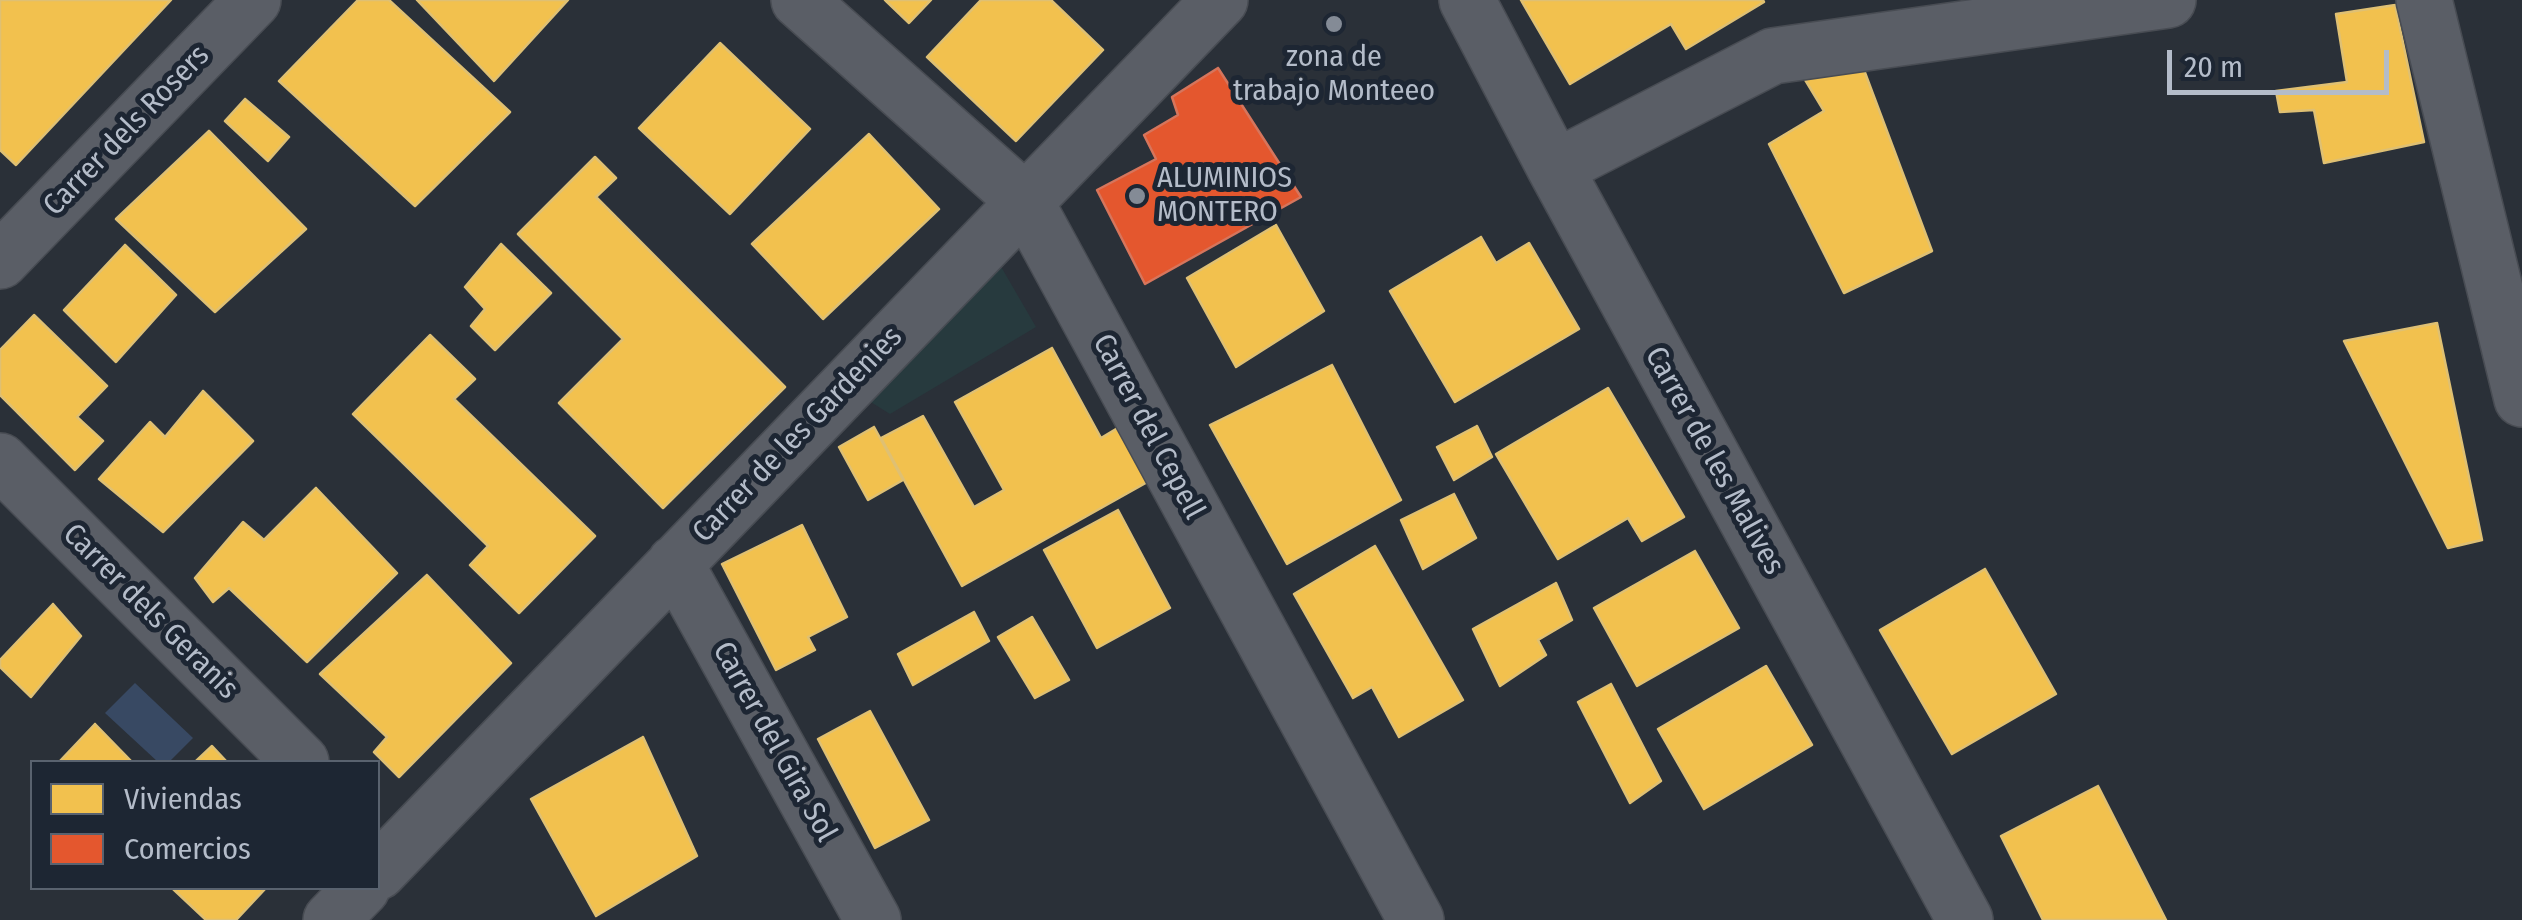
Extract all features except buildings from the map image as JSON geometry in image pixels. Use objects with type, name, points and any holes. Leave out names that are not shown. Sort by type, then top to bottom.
[{"type":"street","name":"Carrer dels Rosers","points":[[0,262],[254,0]]},
{"type":"street","name":"Carrer del Cepell","points":[[799,0],[1025,201],[1416,920]]},
{"type":"street","name":"Carrer de les Gardenies","points":[[380,861],[675,563],[1220,0]]},
{"type":"street","name":"Carrer de les Malives","points":[[1467,0],[1965,920]]},
{"type":"street","points":[[1555,168],[1773,56],[2168,0]]},
{"type":"street","points":[[2424,0],[2522,399]]},
{"type":"street","name":"Carrer dels Geranis","points":[[0,461],[299,760]]},
{"type":"street","name":"Carrer del Gira Sol","points":[[675,563],[874,920]]},
{"type":"street","name":"Carrer de les Gardenies","points":[[331,920],[356,890]]},
{"type":"green space","points":[[996,258],[1036,327],[890,414],[858,394]]},
{"type":"water","points":[[135,683],[193,738],[171,760],[156,760],[105,713]]},
{"type":"place","name":"zona de trabajo Monteeo","points":[[1334,24]]},
{"type":"place","name":"ALUMINIOS MONTERO","points":[[1137,196]]}]
